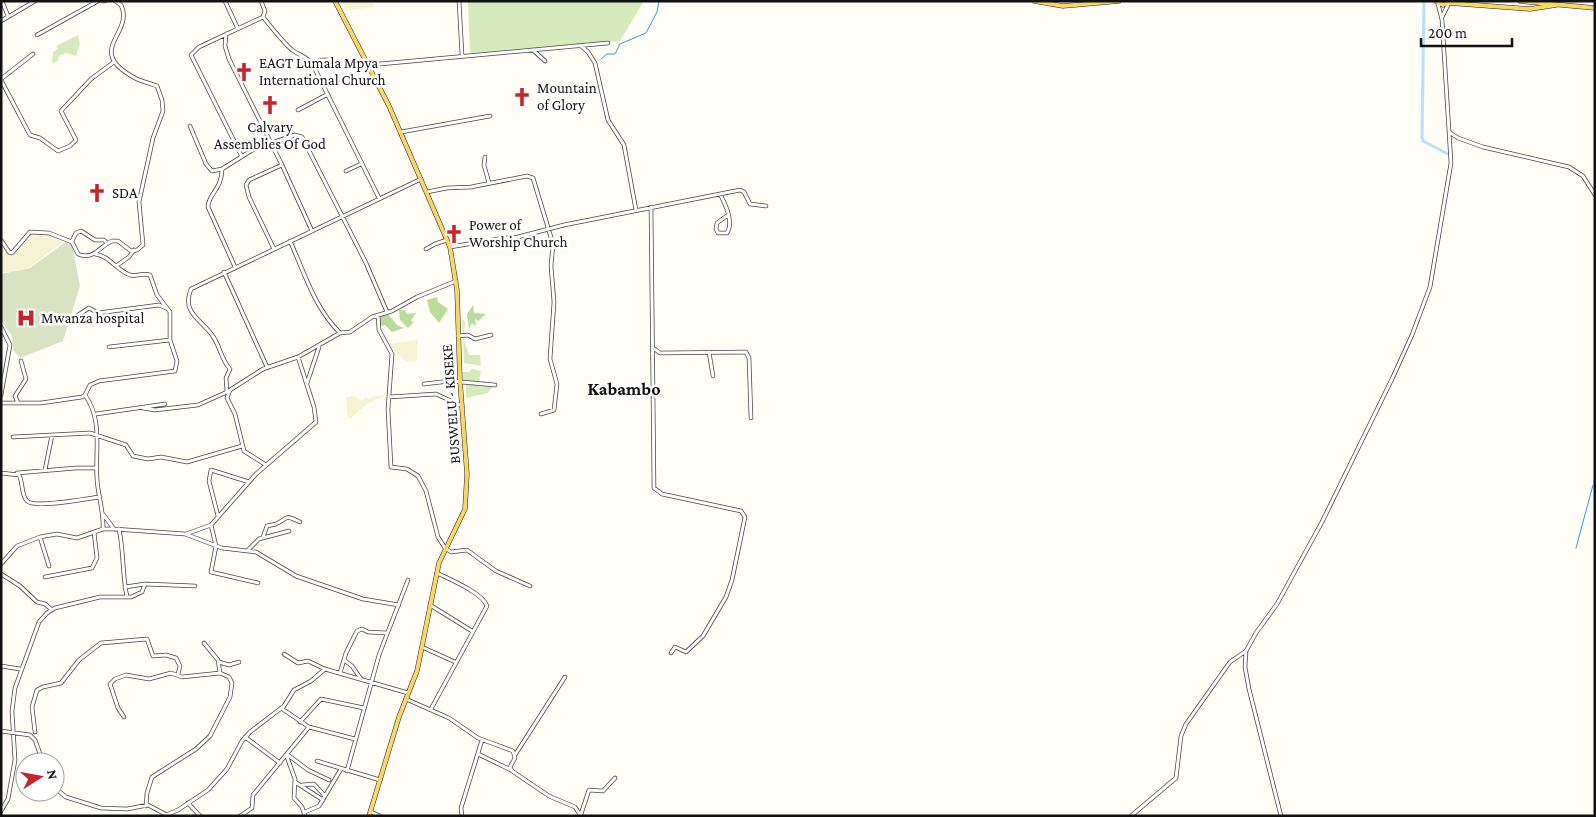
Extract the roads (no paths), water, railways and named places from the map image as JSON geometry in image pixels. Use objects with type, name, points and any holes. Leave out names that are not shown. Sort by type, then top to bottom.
[{"type":"main road","name":"BUSWELU - KISEKE","points":[[335,1],[369,65],[401,132],[450,247],[456,281],[467,495],[462,514],[445,548],[437,573],[417,671],[405,698],[370,814]]},
{"type":"main road","points":[[1034,1],[1063,6],[1119,1]]},
{"type":"main road","points":[[1520,1],[1595,8]]},
{"type":"main road","points":[[1437,2],[1530,9],[1556,5]]},
{"type":"street","points":[[2,1],[8,16]]},
{"type":"street","points":[[1,21],[35,1]]},
{"type":"street","points":[[37,35],[64,22],[98,1]]},
{"type":"street","points":[[115,1],[121,5],[124,16],[111,49],[114,62],[135,78],[157,86],[163,106],[153,138],[139,202],[143,244],[134,250],[122,263],[115,266]]},
{"type":"street","points":[[241,156],[191,55],[199,47],[263,17],[265,11],[261,1]]},
{"type":"street","points":[[459,1],[462,55]]},
{"type":"street","points":[[226,2],[238,29]]},
{"type":"street","points":[[1131,816],[1176,778],[1182,736],[1186,724],[1230,662],[1246,651],[1297,569],[1412,335],[1430,287],[1450,175],[1442,20],[1437,2]]},
{"type":"street","points":[[1442,20],[1450,3]]},
{"type":"street","points":[[263,17],[280,39],[312,63],[341,118],[378,198]]},
{"type":"street","points":[[226,34],[226,52],[282,165],[312,231]]},
{"type":"street","points":[[369,65],[503,51],[534,51],[608,43]]},
{"type":"street","points":[[580,46],[588,52],[595,64],[608,120],[624,145],[636,210]]},
{"type":"street","points":[[534,51],[545,61]]},
{"type":"street","points":[[34,54],[1,79],[30,135],[40,138],[55,150],[62,150],[74,144],[76,140],[61,111],[96,75],[114,62]]},
{"type":"street","points":[[312,63],[330,60]]},
{"type":"street","points":[[298,110],[328,94]]},
{"type":"street","points":[[401,132],[490,116]]},
{"type":"street","points":[[190,126],[209,169],[216,171],[241,156],[297,134],[303,138],[366,262],[387,312]]},
{"type":"street","points":[[1449,132],[1458,138],[1514,156],[1569,167],[1584,176],[1595,195]]},
{"type":"street","points":[[1449,143],[1458,138]]},
{"type":"street","points":[[484,157],[484,165],[489,183]]},
{"type":"street","points":[[346,171],[361,164]]},
{"type":"street","points":[[274,249],[249,197],[246,185],[248,180],[282,165]]},
{"type":"street","points":[[222,169],[221,184],[210,198],[208,207],[235,267]]},
{"type":"street","points":[[427,192],[442,188],[466,188],[532,176],[552,244],[551,266],[554,302],[550,363],[556,378],[556,389],[554,411],[541,414]]},
{"type":"street","points":[[266,464],[245,452],[242,446],[233,408],[226,398],[226,378],[230,369],[211,333],[194,316],[190,296],[194,287],[421,179]]},
{"type":"street","points":[[450,247],[501,238],[518,238],[547,229],[742,190],[750,204],[766,206]]},
{"type":"street","points":[[720,194],[728,215],[729,231],[724,234],[718,233],[716,229],[717,223],[728,215]]},
{"type":"street","points":[[651,207],[654,488],[662,494],[741,511],[745,518],[732,580],[723,602],[696,644],[686,652],[675,647],[670,653]]},
{"type":"street","points":[[1,240],[11,253],[30,232],[49,233],[72,242],[80,255],[94,254],[104,256],[115,266],[131,275],[146,273],[150,275],[157,295],[170,314],[170,340],[177,361],[175,371],[99,381],[90,385],[86,395],[96,414],[97,468],[103,529]]},
{"type":"street","points":[[72,242],[76,233],[81,232],[95,240],[104,240],[108,243]]},
{"type":"street","points":[[94,254],[115,240],[134,250]]},
{"type":"street","points":[[426,249],[447,240]]},
{"type":"street","points":[[290,241],[311,292],[329,321],[340,333]]},
{"type":"street","points":[[224,272],[267,367]]},
{"type":"street","points":[[144,408],[155,410],[198,405],[227,392],[267,367],[298,357],[340,333],[350,332],[378,315],[456,281]]},
{"type":"street","points":[[69,321],[89,308],[98,313],[158,305],[167,308]]},
{"type":"street","points":[[378,315],[379,330],[392,354],[389,397],[391,467],[411,470],[421,481],[430,503],[438,537],[445,548],[451,552],[466,550],[496,570],[530,586]]},
{"type":"street","points":[[1,327],[10,345],[1,395]]},
{"type":"street","points":[[458,336],[468,335],[475,339],[491,335]]},
{"type":"street","points":[[109,347],[170,340]]},
{"type":"street","points":[[307,383],[319,346]]},
{"type":"street","points":[[652,347],[660,353],[739,351],[748,354],[752,418]]},
{"type":"street","points":[[709,352],[713,376]]},
{"type":"street","points":[[185,534],[211,525],[266,464],[316,422],[314,407],[298,357]]},
{"type":"street","points":[[18,403],[15,396],[26,379],[21,361]]},
{"type":"street","points":[[424,384],[460,382],[495,385]]},
{"type":"street","points":[[389,397],[436,394],[462,406]]},
{"type":"street","points":[[1,403],[41,403],[86,395]]},
{"type":"street","points":[[96,414],[165,404]]},
{"type":"street","points":[[13,437],[90,432],[126,445],[135,457],[161,457],[180,462],[202,459],[242,446]]},
{"type":"street","points":[[45,470],[52,435]]},
{"type":"street","points":[[1,473],[97,468]]},
{"type":"street","points":[[218,517],[209,481],[211,470],[249,482]]},
{"type":"street","points":[[17,473],[21,478],[25,499],[31,503],[100,497]]},
{"type":"street","points":[[103,514],[114,529]]},
{"type":"street","points":[[263,537],[267,526],[275,525],[283,518],[290,518],[300,522]]},
{"type":"street","points":[[211,525],[216,546],[210,570],[212,574],[258,583]]},
{"type":"street","points":[[1,564],[17,546],[40,537],[57,534],[80,538],[103,529],[185,534],[216,546],[248,550],[262,554],[286,572],[362,599],[399,605]]},
{"type":"street","points":[[119,529],[124,551],[122,564],[127,597]]},
{"type":"street","points":[[248,550],[263,537],[290,531]]},
{"type":"street","points":[[45,577],[92,568],[97,558],[94,532]]},
{"type":"street","points":[[40,537],[49,566]]},
{"type":"street","points":[[431,709],[487,606],[486,601],[437,573]]},
{"type":"street","points":[[1,574],[25,589],[37,602],[45,604],[51,609]]},
{"type":"street","points":[[347,771],[387,633],[408,580]]},
{"type":"street","points":[[125,587],[145,584],[195,586]]},
{"type":"street","points":[[1,811],[6,804],[12,783],[15,754],[13,701],[20,669],[30,650],[35,630],[43,617],[51,609],[100,597],[127,597],[142,592],[145,584]]},
{"type":"street","points":[[430,605],[473,631]]},
{"type":"street","points":[[340,673],[344,660],[359,630],[387,633]]},
{"type":"street","points":[[35,732],[32,708],[37,690],[61,683],[79,660],[104,642],[147,639],[153,656],[166,655],[176,658],[180,668],[178,674]]},
{"type":"street","points":[[204,642],[218,662],[220,673]]},
{"type":"street","points":[[422,647],[456,662]]},
{"type":"street","points":[[1246,651],[1245,666],[1249,689],[1281,816]]},
{"type":"street","points":[[284,654],[296,662],[308,661],[325,669],[408,693]]},
{"type":"street","points":[[344,660],[352,666],[361,679]]},
{"type":"street","points":[[218,662],[229,665],[239,662]]},
{"type":"street","points":[[1,666],[20,669]]},
{"type":"street","points":[[65,796],[101,808],[127,809],[146,806],[167,815],[208,790],[227,770],[245,737],[281,708],[294,690],[311,681],[325,669]]},
{"type":"street","points":[[124,717],[111,686],[112,681],[126,675],[149,679],[171,673],[182,677],[220,673],[229,677],[233,687],[216,726],[196,749],[152,777],[146,793],[146,806]]},
{"type":"street","points":[[511,770],[515,756],[564,677]]},
{"type":"street","points":[[405,698],[449,718],[482,740],[496,743],[512,751],[515,756]]},
{"type":"street","points":[[300,722],[321,699],[364,708]]},
{"type":"street","points":[[281,708],[300,722],[309,726],[355,739]]},
{"type":"street","points":[[240,816],[252,808],[253,795],[287,756],[309,726]]},
{"type":"street","points":[[1,731],[33,737],[39,752]]},
{"type":"street","points":[[245,737],[280,763]]},
{"type":"street","points":[[462,816],[461,808],[482,740]]},
{"type":"street","points":[[478,754],[511,770],[549,796],[575,807],[581,815]]},
{"type":"street","points":[[287,756],[308,770],[329,780]]},
{"type":"street","points":[[287,756],[295,782],[294,798],[305,814],[317,808],[341,769]]},
{"type":"street","points":[[317,761],[381,780]]},
{"type":"street","points":[[581,815],[589,790],[604,791],[615,778]]},
{"type":"street","points":[[295,782],[324,798]]},
{"type":"street","points":[[301,786],[314,784],[324,798]]},
{"type":"street","points":[[188,803],[200,816]]},
{"type":"street","points":[[370,814],[380,816]]},
{"type":"waterway","points":[[601,59],[607,54],[615,54],[620,44],[646,33],[657,12],[659,1]]},
{"type":"waterway","points":[[1424,1],[1422,137],[1423,141],[1448,154]]},
{"type":"waterway","points":[[1576,548],[1593,485]]},
{"type":"place","name":"EAGT Lumala Mpya International Church","points":[[244,72]]},
{"type":"place","name":"Mountain of Glory","points":[[522,97]]},
{"type":"place","name":"Calvary Assemblies Of God","points":[[270,105]]},
{"type":"place","name":"SDA","points":[[97,193]]},
{"type":"place","name":"Power of Worship Church","points":[[454,234]]},
{"type":"place","name":"Mwanza hospital","points":[[26,318]]},
{"type":"district","name":"Kabambo","points":[[624,389]]}]
